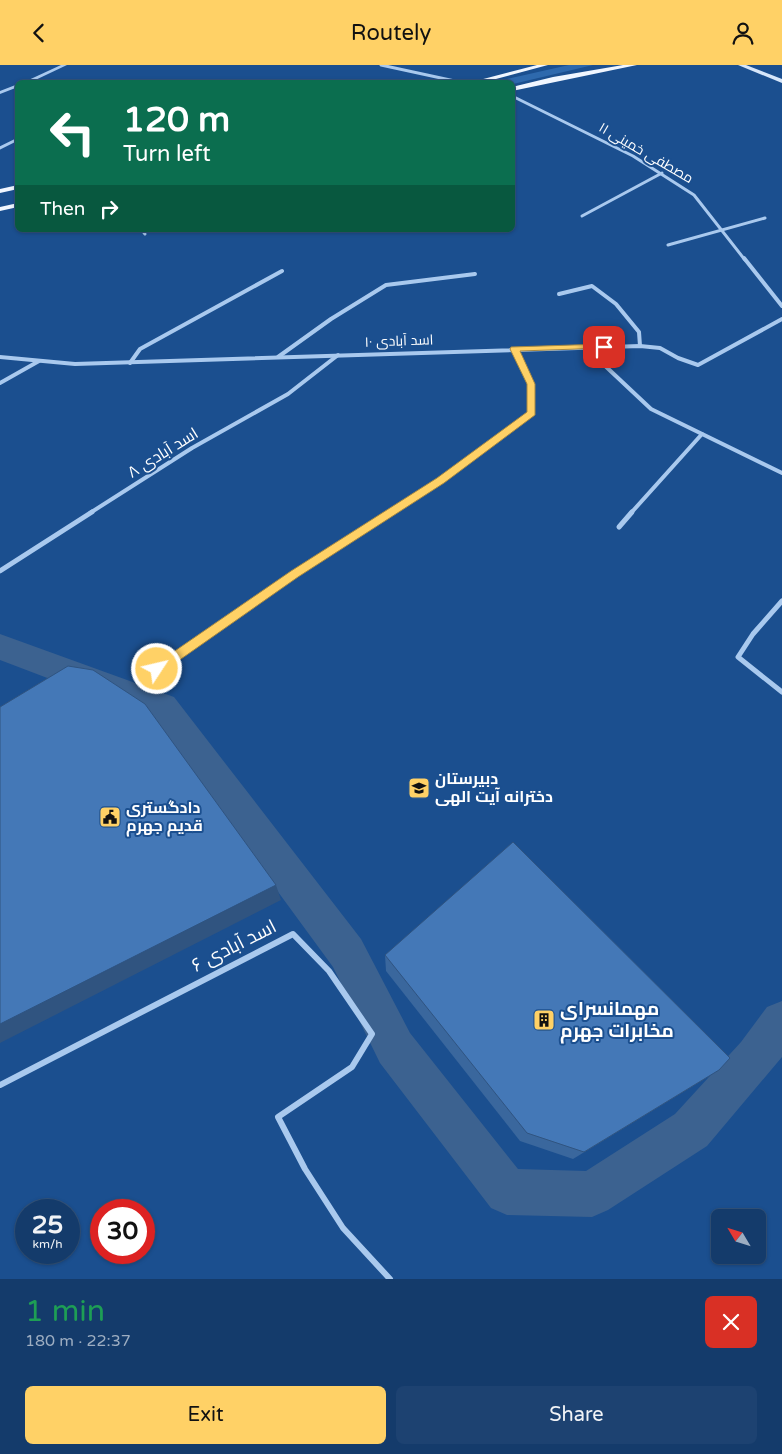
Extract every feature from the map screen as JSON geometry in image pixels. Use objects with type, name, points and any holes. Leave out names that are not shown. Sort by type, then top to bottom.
[{"type":"main road","points":[[483,80],[545,65]]},
{"type":"main road","points":[[515,88],[553,79],[634,65]]},
{"type":"main road","points":[[740,65],[782,81]]},
{"type":"main road","points":[[0,191],[15,188]]},
{"type":"main road","points":[[0,209],[15,206]]},
{"type":"street","points":[[31,80],[66,65]]},
{"type":"street","points":[[381,65],[450,80]]},
{"type":"street","points":[[0,93],[15,86]]},
{"type":"street","name":"مصطفی خمینی ۱۱","points":[[515,97],[633,156],[694,195],[782,306]]},
{"type":"street","points":[[0,148],[15,140]]},
{"type":"street","points":[[582,216],[662,173]]},
{"type":"street","points":[[668,245],[765,218]]},
{"type":"street","points":[[130,363],[140,349],[282,271]]},
{"type":"street","points":[[277,358],[331,319],[386,285],[475,275]]},
{"type":"street","points":[[559,294],[592,286],[616,304],[639,332],[640,345]]},
{"type":"street","name":"اسد آبادی ۱۰","points":[[0,357],[75,364],[130,363],[640,345],[660,348],[678,358],[698,365],[782,319]]},
{"type":"street","points":[[586,347],[651,409],[782,473]]},
{"type":"street","points":[[157,669],[294,574],[441,481],[532,413],[531,384],[514,349]]},
{"type":"street","name":"اسد آبادی ۸","points":[[0,571],[192,448],[288,394],[338,355]]},
{"type":"street","points":[[0,383],[40,361]]},
{"type":"street","points":[[619,527],[702,434]]},
{"type":"street","points":[[782,601],[753,634],[738,657],[782,693]]},
{"type":"street","name":"اسد آبادی ۶","points":[[0,1085],[293,934],[329,971],[372,1034],[352,1067],[278,1117],[305,1169],[343,1228],[390,1279]]},
{"type":"shaded area","points":[[569,65],[593,65],[515,84],[515,80],[502,80]]},
{"type":"building","name":"دادگستری قدیم جهرم","points":[[68,666],[93,670],[145,704],[276,885],[0,1024],[0,707]]},
{"type":"building","name":"مهمانسرای مخابرات جهرم","points":[[513,842],[730,1058],[719,1070],[584,1152],[527,1133],[385,955]]},
{"type":"waterway","points":[[0,647],[162,707],[347,953],[395,1048],[507,1192],[592,1194],[691,1130],[756,1057],[782,1022]]},
{"type":"place","name":"دبیرستان دخترانه آیت الهی","points":[[419,788]]},
{"type":"place","name":"دادگستری قدیم جهرم","points":[[110,817]]},
{"type":"place","name":"مهمانسرای مخابرات جهرم","points":[[544,1020]]},
{"type":"route","points":[[157,669],[294,574],[441,481],[532,413],[531,384],[514,349],[604,347]]}]
